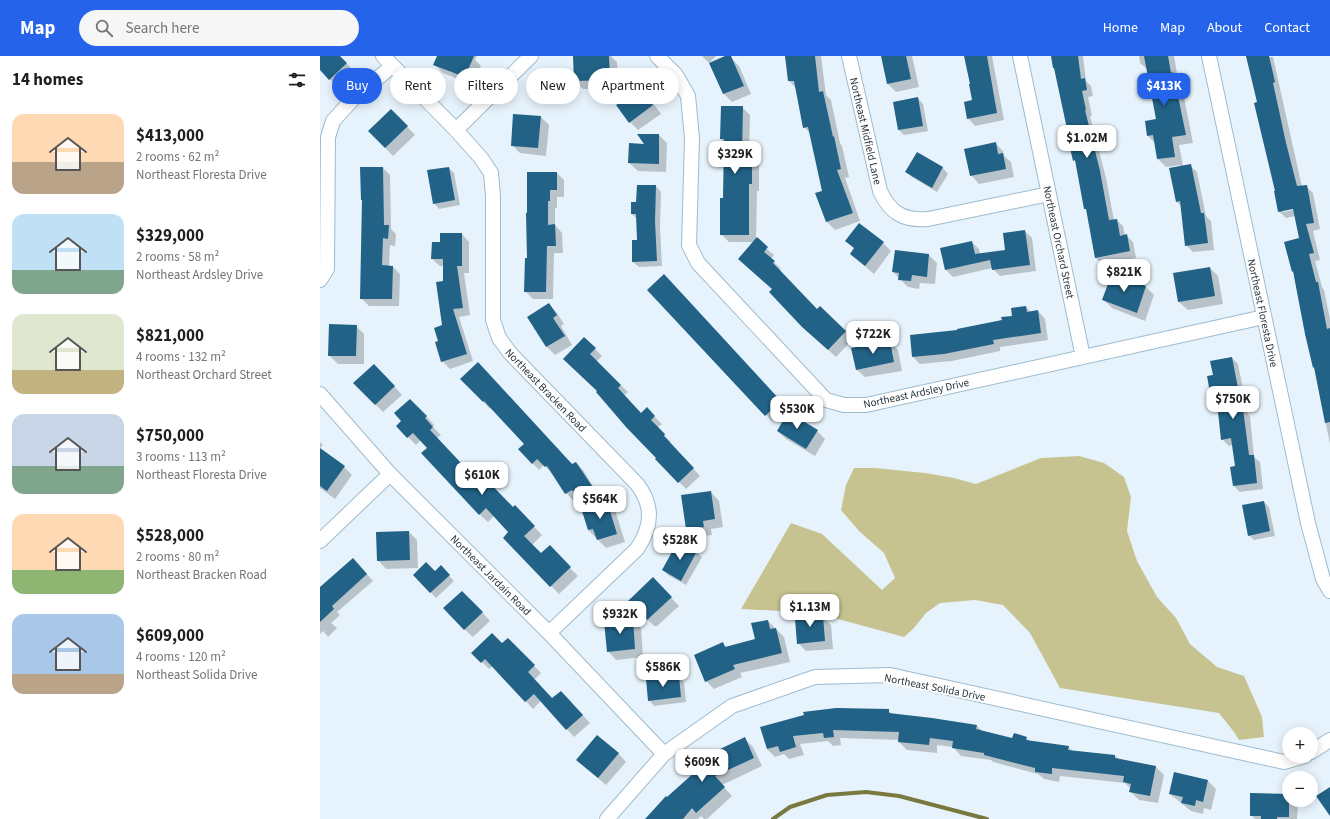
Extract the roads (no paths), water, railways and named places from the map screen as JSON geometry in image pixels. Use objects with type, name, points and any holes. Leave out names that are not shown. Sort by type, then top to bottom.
[{"type":"street","points":[[456,130],[531,56]]},
{"type":"street","name":"Northeast Ardsley Drive","points":[[657,56],[676,75],[688,96],[692,138],[689,245],[698,263],[826,400],[844,406],[866,405],[1264,317]]},
{"type":"street","name":"Northeast Midfield Lane","points":[[849,56],[880,191],[888,206],[892,210],[908,218],[918,220],[928,219],[1049,194]]},
{"type":"street","name":"Northeast Orchard Street","points":[[1020,56],[1083,357]]},
{"type":"street","name":"Northeast Floresta Drive","points":[[1209,56],[1308,523],[1323,579],[1330,591]]},
{"type":"street","points":[[320,280],[327,269],[328,137],[333,121],[388,61]]},
{"type":"street","name":"Northeast Bracken Road","points":[[388,61],[456,130],[487,166],[491,174],[493,182],[492,302],[493,320],[499,338],[510,353],[636,484],[646,499],[649,510],[647,530],[644,539],[636,549],[548,633]]},
{"type":"street","name":"Northeast Jardain Road","points":[[320,394],[390,474],[548,633],[664,754]]},
{"type":"street","points":[[320,541],[390,474]]},
{"type":"street","name":"Northeast Solida Drive","points":[[607,819],[664,754],[732,706],[815,677],[890,675],[1282,762]]},
{"type":"street","points":[[1318,748],[1330,740]]},
{"type":"waterway","points":[[773,819],[790,807],[827,795],[866,792],[899,796],[987,819]]}]
